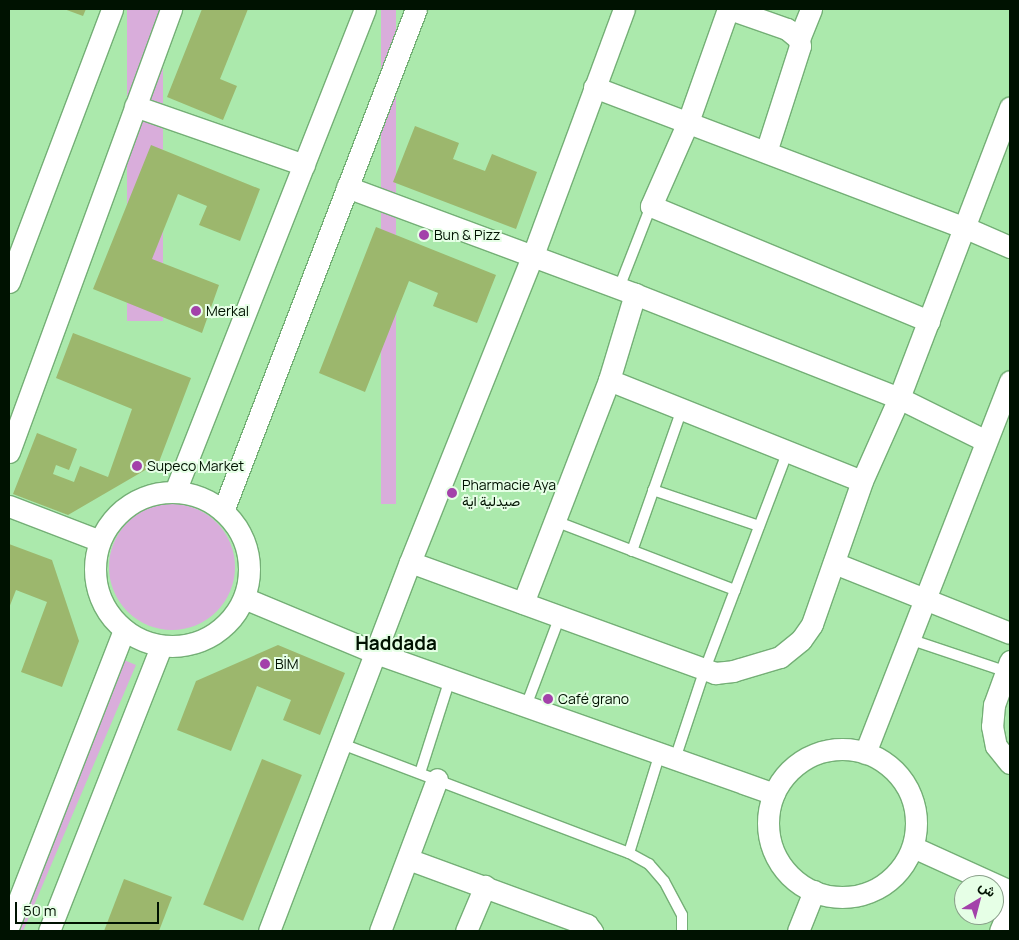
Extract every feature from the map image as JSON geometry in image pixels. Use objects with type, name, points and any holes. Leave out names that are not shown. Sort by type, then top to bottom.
[{"type":"street","points":[[9,282],[112,9]]},
{"type":"street","points":[[9,452],[171,9]]},
{"type":"street","points":[[176,489],[366,9]]},
{"type":"street","points":[[223,511],[416,9]]},
{"type":"street","points":[[269,931],[410,562],[533,255],[624,9]]},
{"type":"street","points":[[799,38],[787,29],[729,9],[688,122],[651,206],[929,321]]},
{"type":"street","points":[[766,152],[800,46],[799,38],[811,9]]},
{"type":"street","points":[[594,87],[966,228],[1010,247]]},
{"type":"street","points":[[135,106],[304,165]]},
{"type":"street","points":[[410,562],[715,673],[752,666],[780,657],[801,640],[812,624],[862,481],[899,398],[966,228],[1010,107]]},
{"type":"street","points":[[347,187],[533,255],[899,398],[986,441]]},
{"type":"street","points":[[523,603],[609,380],[627,291]]},
{"type":"street","points":[[609,380],[862,481]]},
{"type":"street","points":[[865,753],[1010,381]]},
{"type":"street","points":[[176,489],[206,499],[223,511],[236,525],[245,542],[249,560],[249,579],[244,598],[233,617],[217,633],[196,643],[161,646],[124,630],[115,621],[100,597],[95,569],[100,541],[114,518],[134,501],[176,489]]},
{"type":"street","points":[[9,506],[100,541]]},
{"type":"street","points":[[834,563],[1010,633]]},
{"type":"street","points":[[244,598],[376,653],[774,794]]},
{"type":"street","points":[[9,925],[124,630]]},
{"type":"street","points":[[49,931],[161,646]]},
{"type":"street","points":[[1009,669],[994,704],[992,726],[996,746],[1010,763]]},
{"type":"street","points":[[854,749],[865,753],[879,758],[899,774],[910,793],[916,818],[913,847],[904,864],[886,883],[863,894],[845,897],[819,894],[796,882],[778,863],[768,833],[768,807],[780,780],[798,762],[821,750],[854,749]]},
{"type":"street","points":[[380,931],[408,859],[428,776]]},
{"type":"street","points":[[913,847],[1010,891]]},
{"type":"street","points":[[408,859],[587,925],[592,931]]},
{"type":"street","points":[[466,931],[485,886]]},
{"type":"street","points":[[798,931],[814,891]]},
{"type":"street","points":[[1000,931],[1010,907]]},
{"type":"lane","points":[[627,291],[651,206]]},
{"type":"lane","points":[[632,551],[682,409]]},
{"type":"lane","points":[[629,853],[704,669],[788,451]]},
{"type":"lane","points":[[653,490],[759,526]]},
{"type":"lane","points":[[554,522],[735,590]]},
{"type":"lane","points":[[526,706],[560,616]]},
{"type":"lane","points":[[909,639],[1009,669]]},
{"type":"lane","points":[[428,776],[450,679]]},
{"type":"lane","points":[[342,744],[629,853],[650,864],[664,881],[682,915],[682,931]]},
{"type":"shaded area","points":[[127,9],[163,9],[163,321],[127,321]]},
{"type":"shaded area","points":[[381,9],[396,9],[396,504],[381,504]]},
{"type":"shaded area","points":[[172,504],[196,509],[216,523],[230,543],[235,567],[230,591],[216,611],[196,625],[172,630],[148,625],[128,611],[114,591],[109,567],[114,543],[128,523],[148,509]]},
{"type":"shaded area","points":[[124,660],[136,665],[23,931],[10,928]]},
{"type":"building","points":[[64,9],[86,9],[83,16]]},
{"type":"building","points":[[202,9],[248,9],[220,79],[237,86],[223,120],[167,97]]},
{"type":"building","points":[[415,126],[459,143],[453,159],[485,171],[492,154],[537,172],[516,229],[393,182]]},
{"type":"building","points":[[151,145],[260,189],[240,241],[199,225],[207,206],[178,194],[152,259],[219,285],[202,333],[93,289]]},
{"type":"building","points":[[376,227],[496,275],[477,323],[433,306],[438,293],[409,281],[365,392],[319,373]]},
{"type":"building","points":[[73,333],[191,378],[159,462],[68,515],[13,494],[37,433],[77,449],[69,470],[56,465],[53,474],[74,482],[80,466],[108,477],[132,409],[56,378]]},
{"type":"building","points":[[9,544],[52,560],[79,641],[62,687],[21,672],[47,602],[16,590],[9,608]]},
{"type":"building","points":[[278,645],[345,673],[320,735],[283,720],[291,700],[257,686],[231,751],[177,730],[196,681]]},
{"type":"building","points":[[262,759],[302,775],[243,921],[203,905]]},
{"type":"building","points":[[124,879],[172,897],[159,931],[104,931]]},
{"type":"place","name":"Bun & Pizz","points":[[424,235]]},
{"type":"place","name":"Merkal","points":[[196,311]]},
{"type":"place","name":"Supeco Market","points":[[137,466]]},
{"type":"place","name":"Pharmacie Aya صيدلية اية","points":[[452,493]]},
{"type":"place","name":"BİM","points":[[265,664]]},
{"type":"place","name":"Café grano","points":[[548,699]]},
{"type":"district","name":"Haddada","points":[[396,644]]}]
